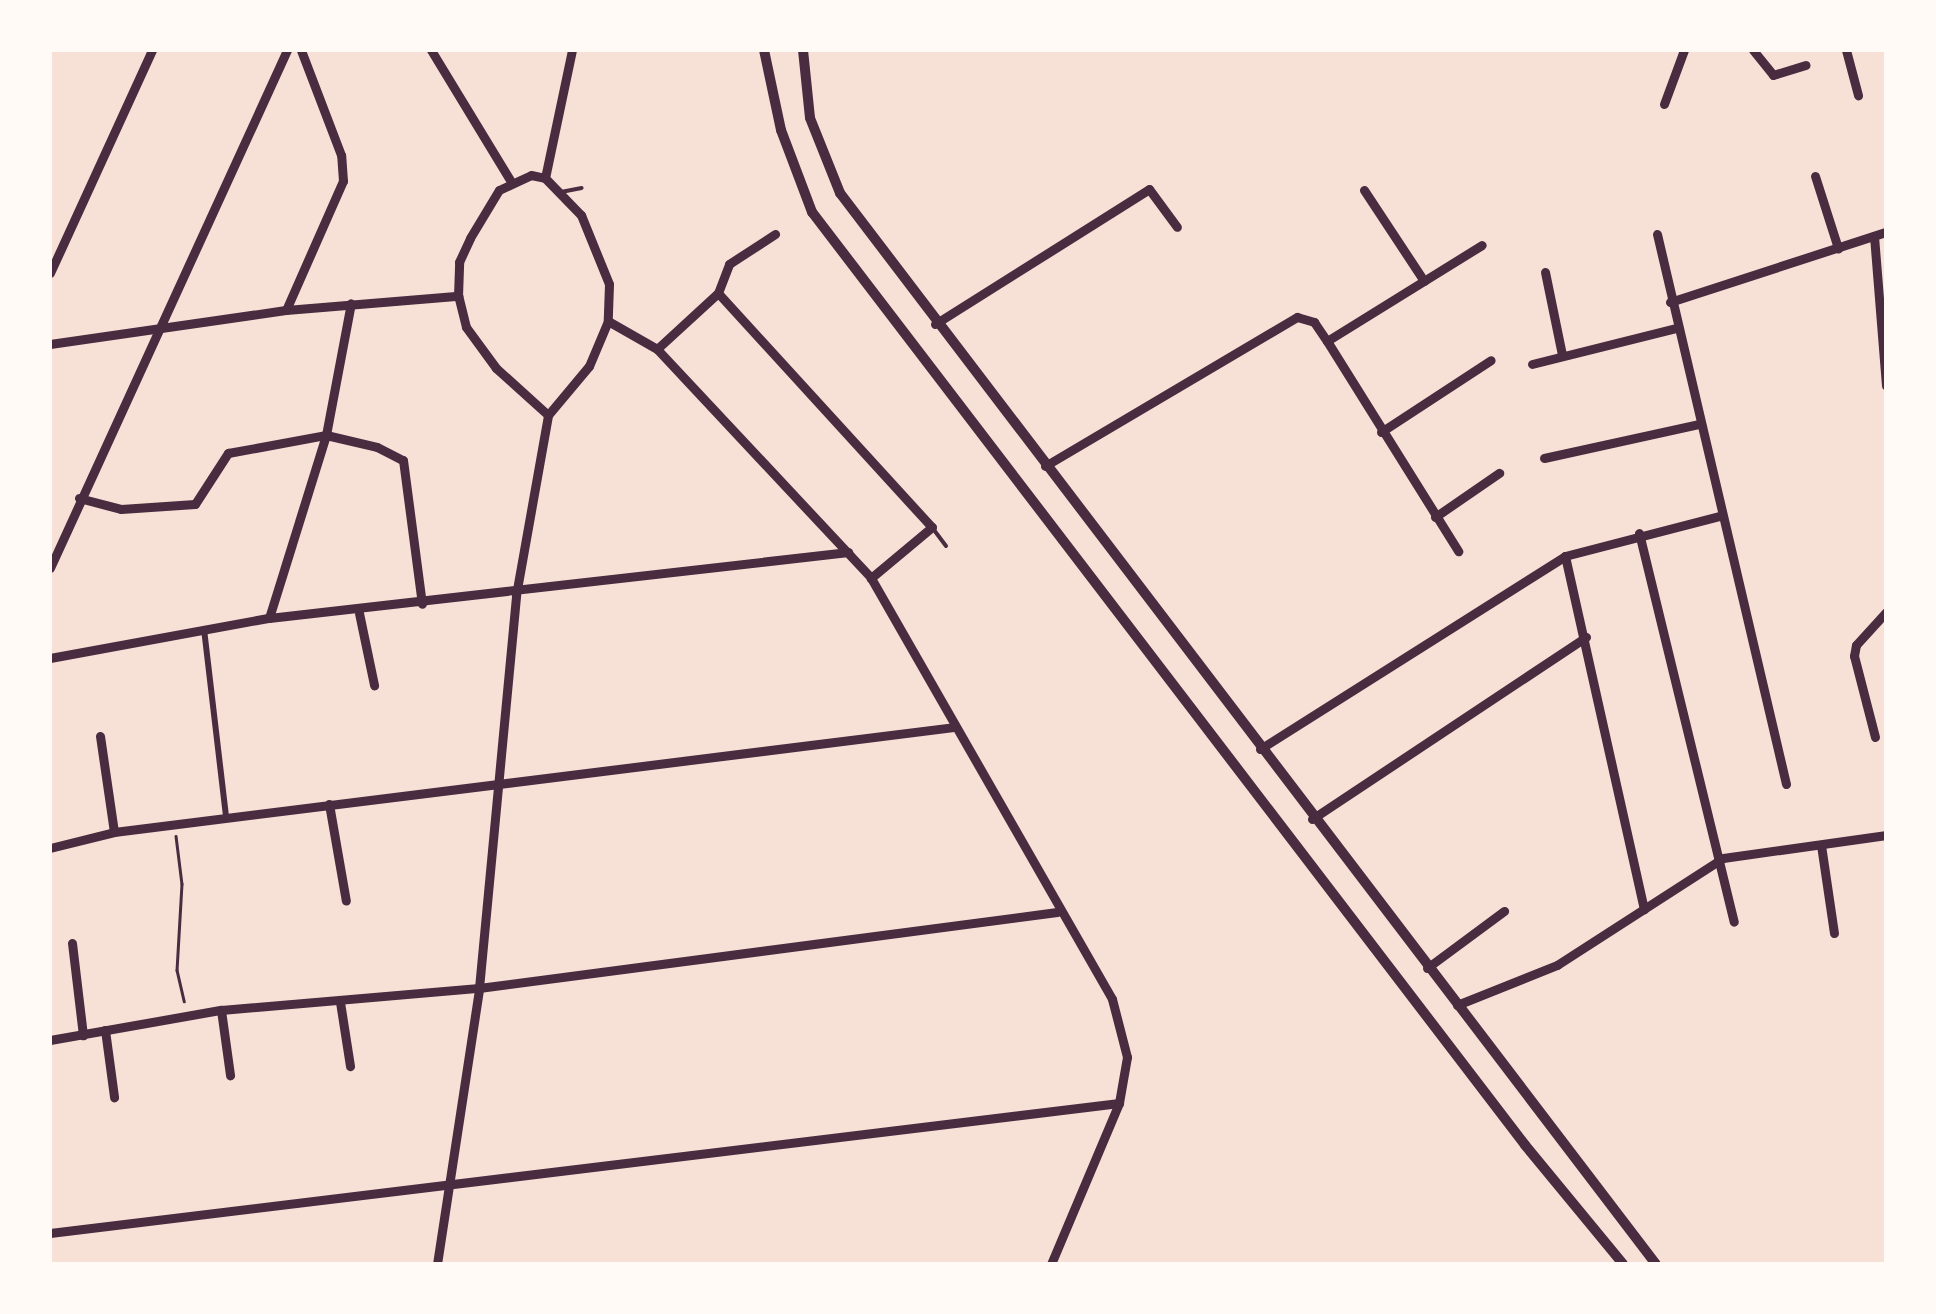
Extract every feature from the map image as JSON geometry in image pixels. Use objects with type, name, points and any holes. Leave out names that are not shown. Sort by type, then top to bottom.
[{"type":"street","points":[[50,273],[152,50]]},
{"type":"street","points":[[50,568],[155,330],[287,50]]},
{"type":"street","points":[[286,310],[344,181],[341,154],[301,50]]},
{"type":"street","points":[[431,50],[510,180]]},
{"type":"street","points":[[545,178],[572,50]]},
{"type":"street","points":[[764,50],[781,130],[812,212],[1524,1146],[1623,1264]]},
{"type":"street","points":[[803,50],[810,118],[840,193],[1258,750],[1656,1264]]},
{"type":"street","points":[[1664,104],[1684,50]]},
{"type":"street","points":[[1753,50],[1773,75],[1806,65]]},
{"type":"street","points":[[1846,50],[1858,95]]},
{"type":"street","points":[[1815,176],[1838,248]]},
{"type":"street","points":[[437,1264],[479,988],[493,790],[516,595],[548,415],[589,366],[608,321],[609,284],[594,239],[562,192],[545,178],[510,180]]},
{"type":"street","points":[[510,180],[470,238],[460,262],[458,296],[466,327],[496,368],[548,415]]},
{"type":"street","points":[[935,324],[1149,189],[1176,227]]},
{"type":"street","points":[[1364,190],[1424,281]]},
{"type":"street","points":[[1670,302],[1886,232]]},
{"type":"street","points":[[657,349],[718,293],[728,264],[775,234]]},
{"type":"street","points":[[1657,234],[1698,424],[1786,784]]},
{"type":"street","points":[[1874,236],[1886,386]]},
{"type":"street","points":[[1327,341],[1482,246]]},
{"type":"street","points":[[1545,272],[1562,355]]},
{"type":"street","points":[[718,293],[932,528],[871,578]]},
{"type":"street","points":[[50,344],[286,310],[458,296]]},
{"type":"street","points":[[269,618],[326,435],[350,303]]},
{"type":"street","points":[[1045,466],[1278,324],[1298,317],[1314,322],[1327,341],[1458,551]]},
{"type":"street","points":[[608,321],[657,349],[871,578],[1058,912],[1112,1000],[1128,1057],[1119,1103],[1050,1264]]},
{"type":"street","points":[[1532,364],[1676,328]]},
{"type":"street","points":[[1381,432],[1491,360]]},
{"type":"street","points":[[1544,458],[1698,424]]},
{"type":"street","points":[[79,498],[121,509],[195,504],[228,454],[326,435],[403,460],[422,604]]},
{"type":"street","points":[[1435,518],[1499,473]]},
{"type":"street","points":[[1258,750],[1565,556],[1639,533],[1720,516]]},
{"type":"street","points":[[1639,533],[1722,858],[1734,922]]},
{"type":"street","points":[[50,658],[269,618],[359,613],[848,552]]},
{"type":"street","points":[[1565,556],[1644,909]]},
{"type":"street","points":[[1875,737],[1854,656],[1856,645],[1886,612]]},
{"type":"street","points":[[359,613],[374,685]]},
{"type":"street","points":[[204,629],[226,818]]},
{"type":"street","points":[[1312,819],[1586,637]]},
{"type":"street","points":[[50,848],[114,832],[329,804],[493,790],[955,727]]},
{"type":"street","points":[[100,736],[114,832]]},
{"type":"street","points":[[329,804],[346,901]]},
{"type":"street","points":[[1456,1005],[1557,965],[1722,858],[1886,836]]},
{"type":"street","points":[[1821,844],[1834,934]]},
{"type":"street","points":[[1427,968],[1504,911]]},
{"type":"street","points":[[50,1040],[221,1010],[479,988],[1058,912]]},
{"type":"street","points":[[72,943],[83,1034]]},
{"type":"street","points":[[340,1002],[350,1066]]},
{"type":"street","points":[[221,1010],[230,1075]]},
{"type":"street","points":[[105,1030],[114,1097]]},
{"type":"street","points":[[50,1233],[448,1180],[1119,1103]]},
{"type":"lane","points":[[562,192],[582,188]]},
{"type":"lane","points":[[932,528],[946,546]]},
{"type":"path","points":[[175,824],[182,884],[177,970],[187,1015]]}]
